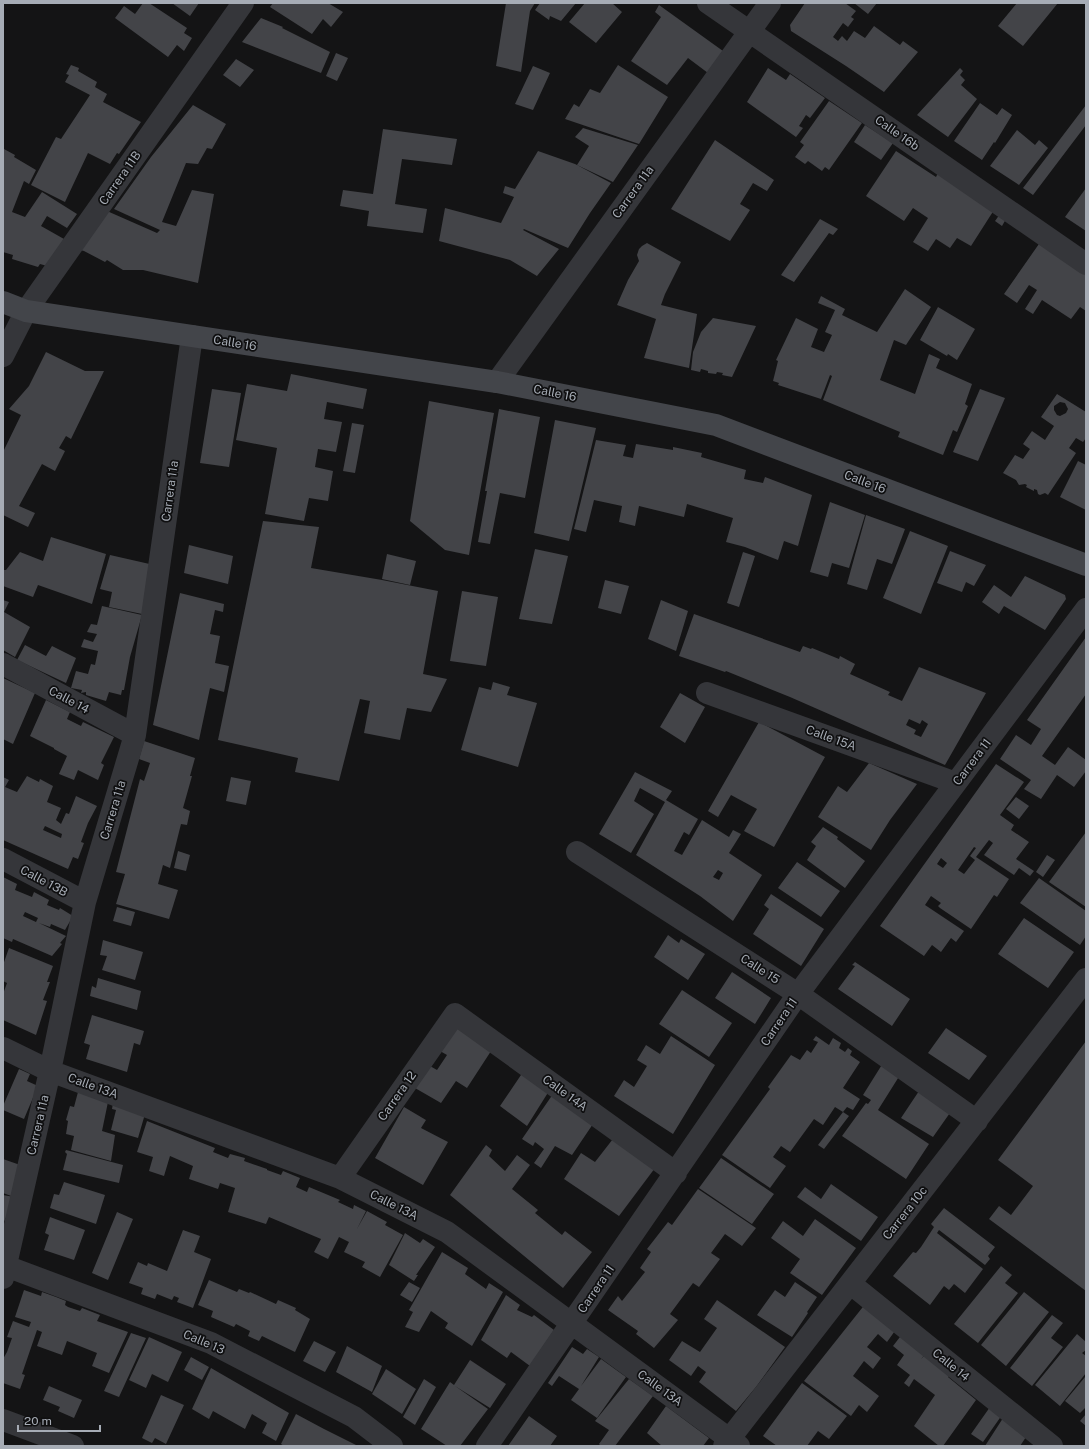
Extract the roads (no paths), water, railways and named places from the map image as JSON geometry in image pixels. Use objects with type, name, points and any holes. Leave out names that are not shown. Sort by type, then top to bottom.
[{"type":"main road","name":"Calle 16","points":[[3,302],[26,311],[497,382],[716,425],[1086,565]]},
{"type":"street","name":"Carrera 11B","points":[[3,356],[26,311],[243,3]]},
{"type":"street","name":"Calle 16b","points":[[708,3],[1086,264]]},
{"type":"street","name":"Carrera 11a","points":[[497,382],[770,3]]},
{"type":"street","name":"Carrera 11a","points":[[4,1270],[50,1071],[85,902],[135,735],[192,336]]},
{"type":"street","name":"Carrera 11","points":[[487,1446],[798,994],[1086,609]]},
{"type":"street","name":"Calle 14","points":[[3,664],[135,735]]},
{"type":"street","name":"Calle 15A","points":[[707,693],[956,783]]},
{"type":"street","name":"Calle 15","points":[[577,852],[798,994],[977,1121]]},
{"type":"street","name":"Calle 13B","points":[[3,859],[85,902]]},
{"type":"street","name":"Carrera 10c","points":[[731,1444],[851,1284],[1086,980]]},
{"type":"street","name":"Calle 14A","points":[[455,1014],[676,1173]]},
{"type":"street","name":"Carrera 12","points":[[340,1178],[455,1014]]},
{"type":"street","name":"Calle 13A","points":[[3,1048],[50,1071],[340,1178],[447,1232],[731,1444]]},
{"type":"street","name":"Calle 13","points":[[4,1270],[211,1343],[354,1417],[392,1446]]},
{"type":"street","name":"Calle 14","points":[[851,1284],[1045,1444]]},
{"type":"street","points":[[3,1420],[73,1446]]}]
